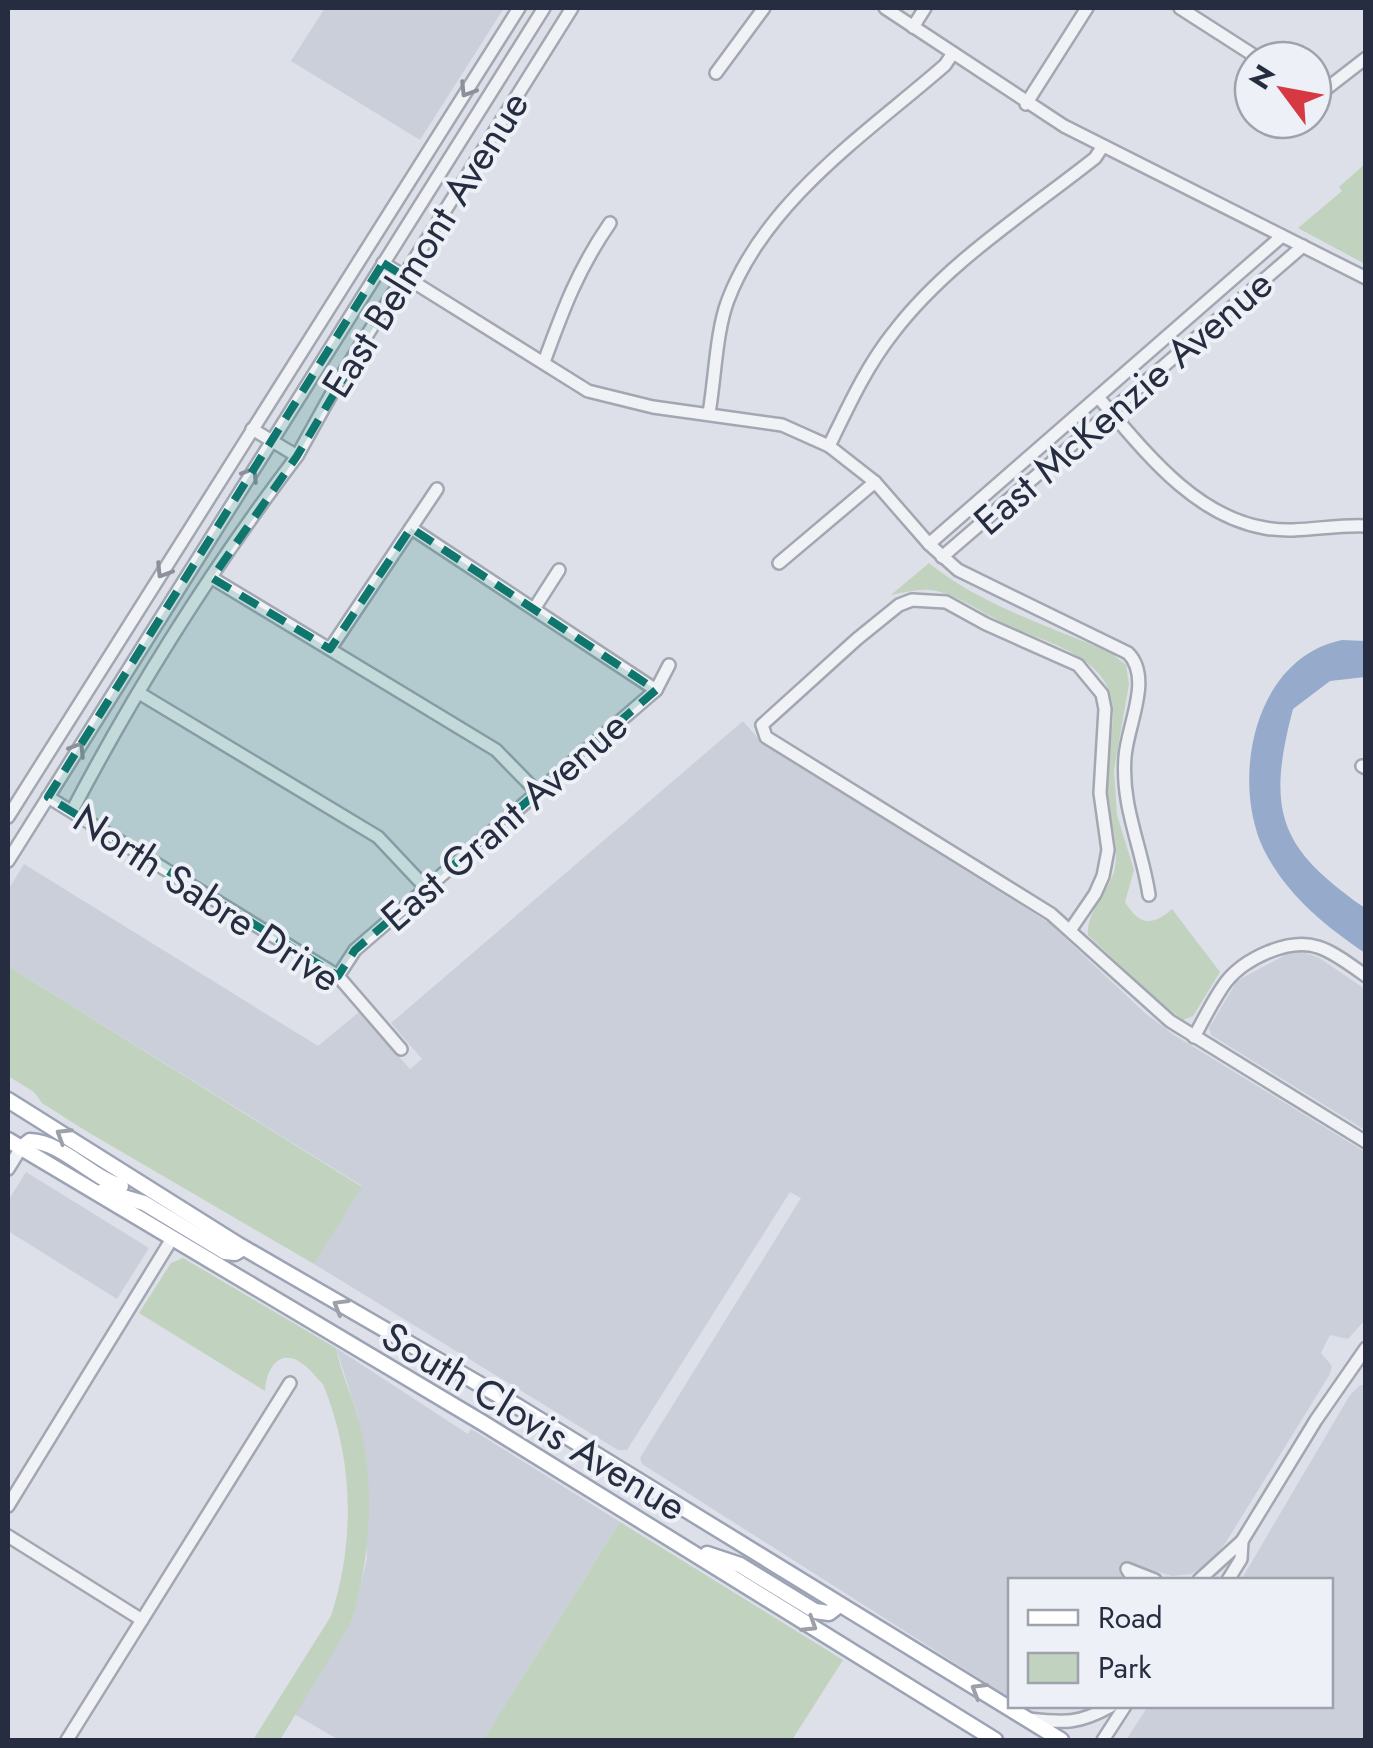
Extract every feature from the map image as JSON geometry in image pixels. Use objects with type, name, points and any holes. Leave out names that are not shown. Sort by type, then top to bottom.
[{"type":"main road","name":"South Clovis Avenue","points":[[8,1100],[160,1197],[517,1406],[1061,1740]]},
{"type":"main road","points":[[14,1144],[44,1143],[107,1182],[160,1197]]},
{"type":"main road","name":"South Clovis Avenue","points":[[14,1144],[682,1546],[995,1740]]},
{"type":"main road","points":[[88,1187],[144,1203],[225,1252],[236,1253],[244,1248]]},
{"type":"main road","points":[[682,1546],[740,1565],[815,1611],[829,1613],[838,1606]]},
{"type":"street","name":"East Belmont Avenue","points":[[8,817],[518,8]]},
{"type":"street","name":"East Belmont Avenue","points":[[8,861],[544,8]]},
{"type":"street","name":"East Belmont Avenue","points":[[72,810],[139,693],[251,516],[297,456],[342,375],[572,8]]},
{"type":"street","points":[[716,73],[764,8]]},
{"type":"street","points":[[885,8],[1026,104],[1366,278]]},
{"type":"street","points":[[913,27],[925,8]]},
{"type":"street","points":[[1026,104],[1087,8]]},
{"type":"street","points":[[1180,8],[1233,42]]},
{"type":"street","points":[[710,414],[726,304],[745,260],[785,204],[945,65],[953,53]]},
{"type":"street","points":[[1333,82],[1366,58]]},
{"type":"street","points":[[830,446],[855,392],[894,330],[943,279],[1095,158],[1103,146]]},
{"type":"street","points":[[544,362],[571,287],[610,222]]},
{"type":"street","name":"East McKenzie Avenue","points":[[929,544],[1282,236]]},
{"type":"street","name":"East McKenzie Avenue","points":[[942,557],[1304,246]]},
{"type":"street","points":[[383,263],[588,392],[604,398],[782,425],[830,446],[875,482],[942,557],[994,589],[1114,644],[1134,658],[1139,685],[1125,755],[1126,805],[1149,895]]},
{"type":"street","points":[[1098,397],[1164,472],[1236,518],[1262,528],[1287,530],[1366,526]]},
{"type":"street","points":[[252,429],[297,456]]},
{"type":"street","points":[[780,563],[875,482]]},
{"type":"street","points":[[330,649],[438,489]]},
{"type":"street","points":[[411,528],[656,690]]},
{"type":"street","points":[[534,609],[560,570]]},
{"type":"street","points":[[212,578],[496,750],[538,793]]},
{"type":"street","points":[[1071,929],[1095,894],[1108,850],[1100,793],[1105,709],[1102,694],[1078,664],[946,602],[912,600],[899,604],[762,725],[766,737],[1071,929],[1152,1007],[1194,1037],[1366,1142]]},
{"type":"street","name":"East Grant Avenue","points":[[338,976],[355,950],[656,690],[670,665]]},
{"type":"street","points":[[139,693],[378,837],[426,888]]},
{"type":"street","name":"North Sabre Drive","points":[[48,797],[338,976],[401,1049]]},
{"type":"street","points":[[1194,1037],[1227,982],[1242,967],[1273,951],[1296,944],[1318,946],[1366,976]]},
{"type":"street","points":[[8,1170],[14,1144]]},
{"type":"street","points":[[8,1506],[173,1237]]},
{"type":"street","points":[[1200,1578],[1242,1541],[1316,1420],[1366,1348]]},
{"type":"street","points":[[67,1740],[290,1383]]},
{"type":"street","points":[[8,1536],[142,1620]]},
{"type":"street","points":[[1229,1578],[1241,1558],[1242,1541]]},
{"type":"street","points":[[1133,1578],[1127,1569],[1149,1578]]},
{"type":"street","points":[[1026,1719],[1065,1723],[1107,1708]]},
{"type":"street","points":[[1102,1740],[1124,1708]]},
{"type":"highlighted area","points":[[383,263],[404,276],[297,456],[212,578],[330,649],[411,528],[656,690],[355,950],[338,976],[48,797]]},
{"type":"shaded area","points":[[325,8],[504,8],[420,140],[291,61]]},
{"type":"shaded area","points":[[743,721],[762,743],[1049,923],[1174,1035],[1365,1152],[1365,1320],[1348,1339],[1330,1335],[1321,1353],[1332,1366],[1330,1374],[1211,1563],[1191,1574],[1172,1576],[1141,1567],[1133,1578],[1008,1578],[1008,1697],[642,1464],[640,1458],[801,1198],[790,1192],[627,1450],[618,1450],[314,1264],[362,1186],[8,966],[8,890],[24,864],[318,1046],[359,1012],[410,1069],[422,1059],[391,1023]]},
{"type":"shaded area","points":[[1302,952],[1318,957],[1365,989],[1365,1130],[1211,1035],[1209,1028],[1237,981],[1287,954]]},
{"type":"shaded area","points":[[26,1172],[149,1248],[117,1299],[8,1231],[8,1201]]},
{"type":"shaded area","points":[[336,1348],[468,1434],[471,1429],[620,1522],[483,1740],[339,1740],[294,1714],[352,1621],[367,1558],[358,1417]]},
{"type":"shaded area","points":[[1360,1385],[1366,1385],[1365,1740],[1126,1740],[1147,1708],[1333,1708],[1333,1578],[1242,1578],[1350,1395]]},
{"type":"green space","points":[[1365,164],[1365,264],[1298,228],[1342,191],[1339,187]]},
{"type":"green space","points":[[929,563],[993,603],[1111,653],[1126,665],[1129,684],[1114,770],[1117,815],[1134,870],[1125,902],[1146,921],[1158,919],[1172,909],[1220,972],[1193,1016],[1183,1020],[1157,1000],[1088,935],[1090,919],[1116,862],[1107,788],[1112,699],[1105,683],[1081,658],[951,596],[925,590],[891,595]]},
{"type":"green space","points":[[8,966],[362,1187],[314,1264],[86,1131],[8,1076]]},
{"type":"green space","points":[[183,1258],[336,1348],[364,1447],[369,1522],[352,1621],[280,1740],[253,1740],[331,1616],[345,1558],[348,1499],[340,1441],[323,1384],[300,1362],[285,1358],[274,1364],[265,1391],[139,1313],[171,1263]]},
{"type":"green space","points":[[620,1522],[843,1660],[792,1740],[483,1740]]},
{"type":"water","points":[[1342,640],[1365,641],[1365,677],[1330,681],[1293,709],[1281,775],[1281,801],[1297,846],[1314,866],[1365,908],[1365,953],[1321,920],[1283,881],[1264,850],[1249,790],[1257,725],[1270,696],[1288,670],[1312,651]]}]
